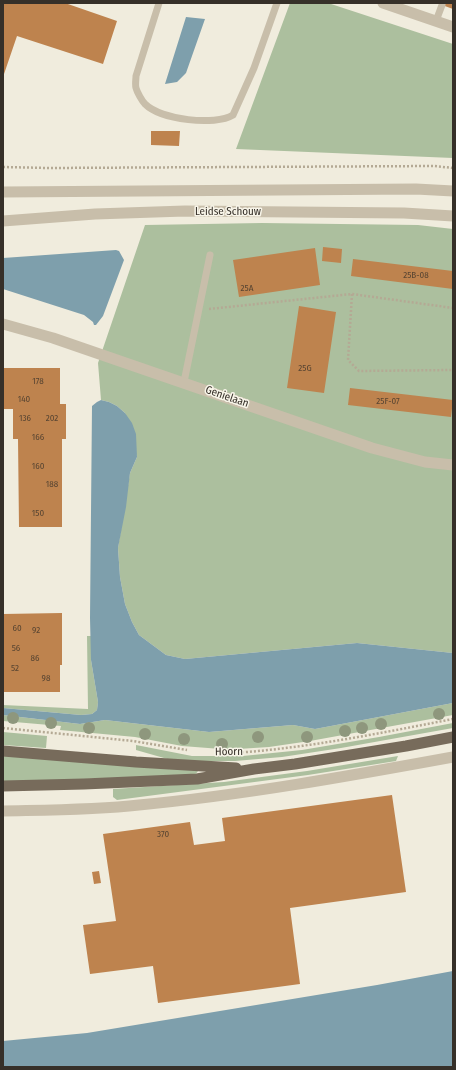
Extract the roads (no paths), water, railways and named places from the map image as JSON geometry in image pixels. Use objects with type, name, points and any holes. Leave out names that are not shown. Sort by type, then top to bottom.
[{"type":"main road","name":"Hoorn","points":[[3,786],[197,779],[453,737]]},
{"type":"main road","name":"Hoorn","points":[[3,751],[136,762],[254,769]]},
{"type":"street","points":[[383,3],[453,27]]},
{"type":"street","name":"Leidse Schouw","points":[[3,192],[416,189],[453,191]]},
{"type":"street","name":"Leidse Schouw","points":[[3,221],[95,214],[185,212],[404,212],[453,216]]},
{"type":"street","name":"Genielaan","points":[[3,324],[53,338],[184,382],[372,448],[425,462],[453,465]]},
{"type":"street","points":[[3,811],[92,809],[139,805],[330,779],[453,757]]},
{"type":"lane","points":[[159,3],[136,76],[136,88],[145,104],[159,112],[183,120],[195,121],[228,118],[234,115],[254,68],[277,3]]},
{"type":"lane","points":[[436,21],[442,5]]},
{"type":"lane","points":[[184,382],[210,255]]},
{"type":"water","points":[[186,17],[205,19],[186,73],[177,82],[165,84]]},
{"type":"water","points":[[119,251],[124,260],[103,316],[96,325],[94,325],[93,322],[84,315],[3,289],[3,258]]},
{"type":"water","points":[[101,400],[117,406],[125,413],[132,423],[136,434],[137,457],[130,473],[126,507],[118,548],[120,577],[125,604],[139,635],[166,655],[185,659],[357,643],[453,653],[453,703],[315,729],[293,725],[209,732],[105,720],[80,724],[3,715],[3,708],[81,715],[92,714],[97,710],[98,702],[91,660],[90,618],[92,406]]},
{"type":"water","points":[[453,971],[453,1067],[3,1067],[3,1041],[87,1033]]}]
